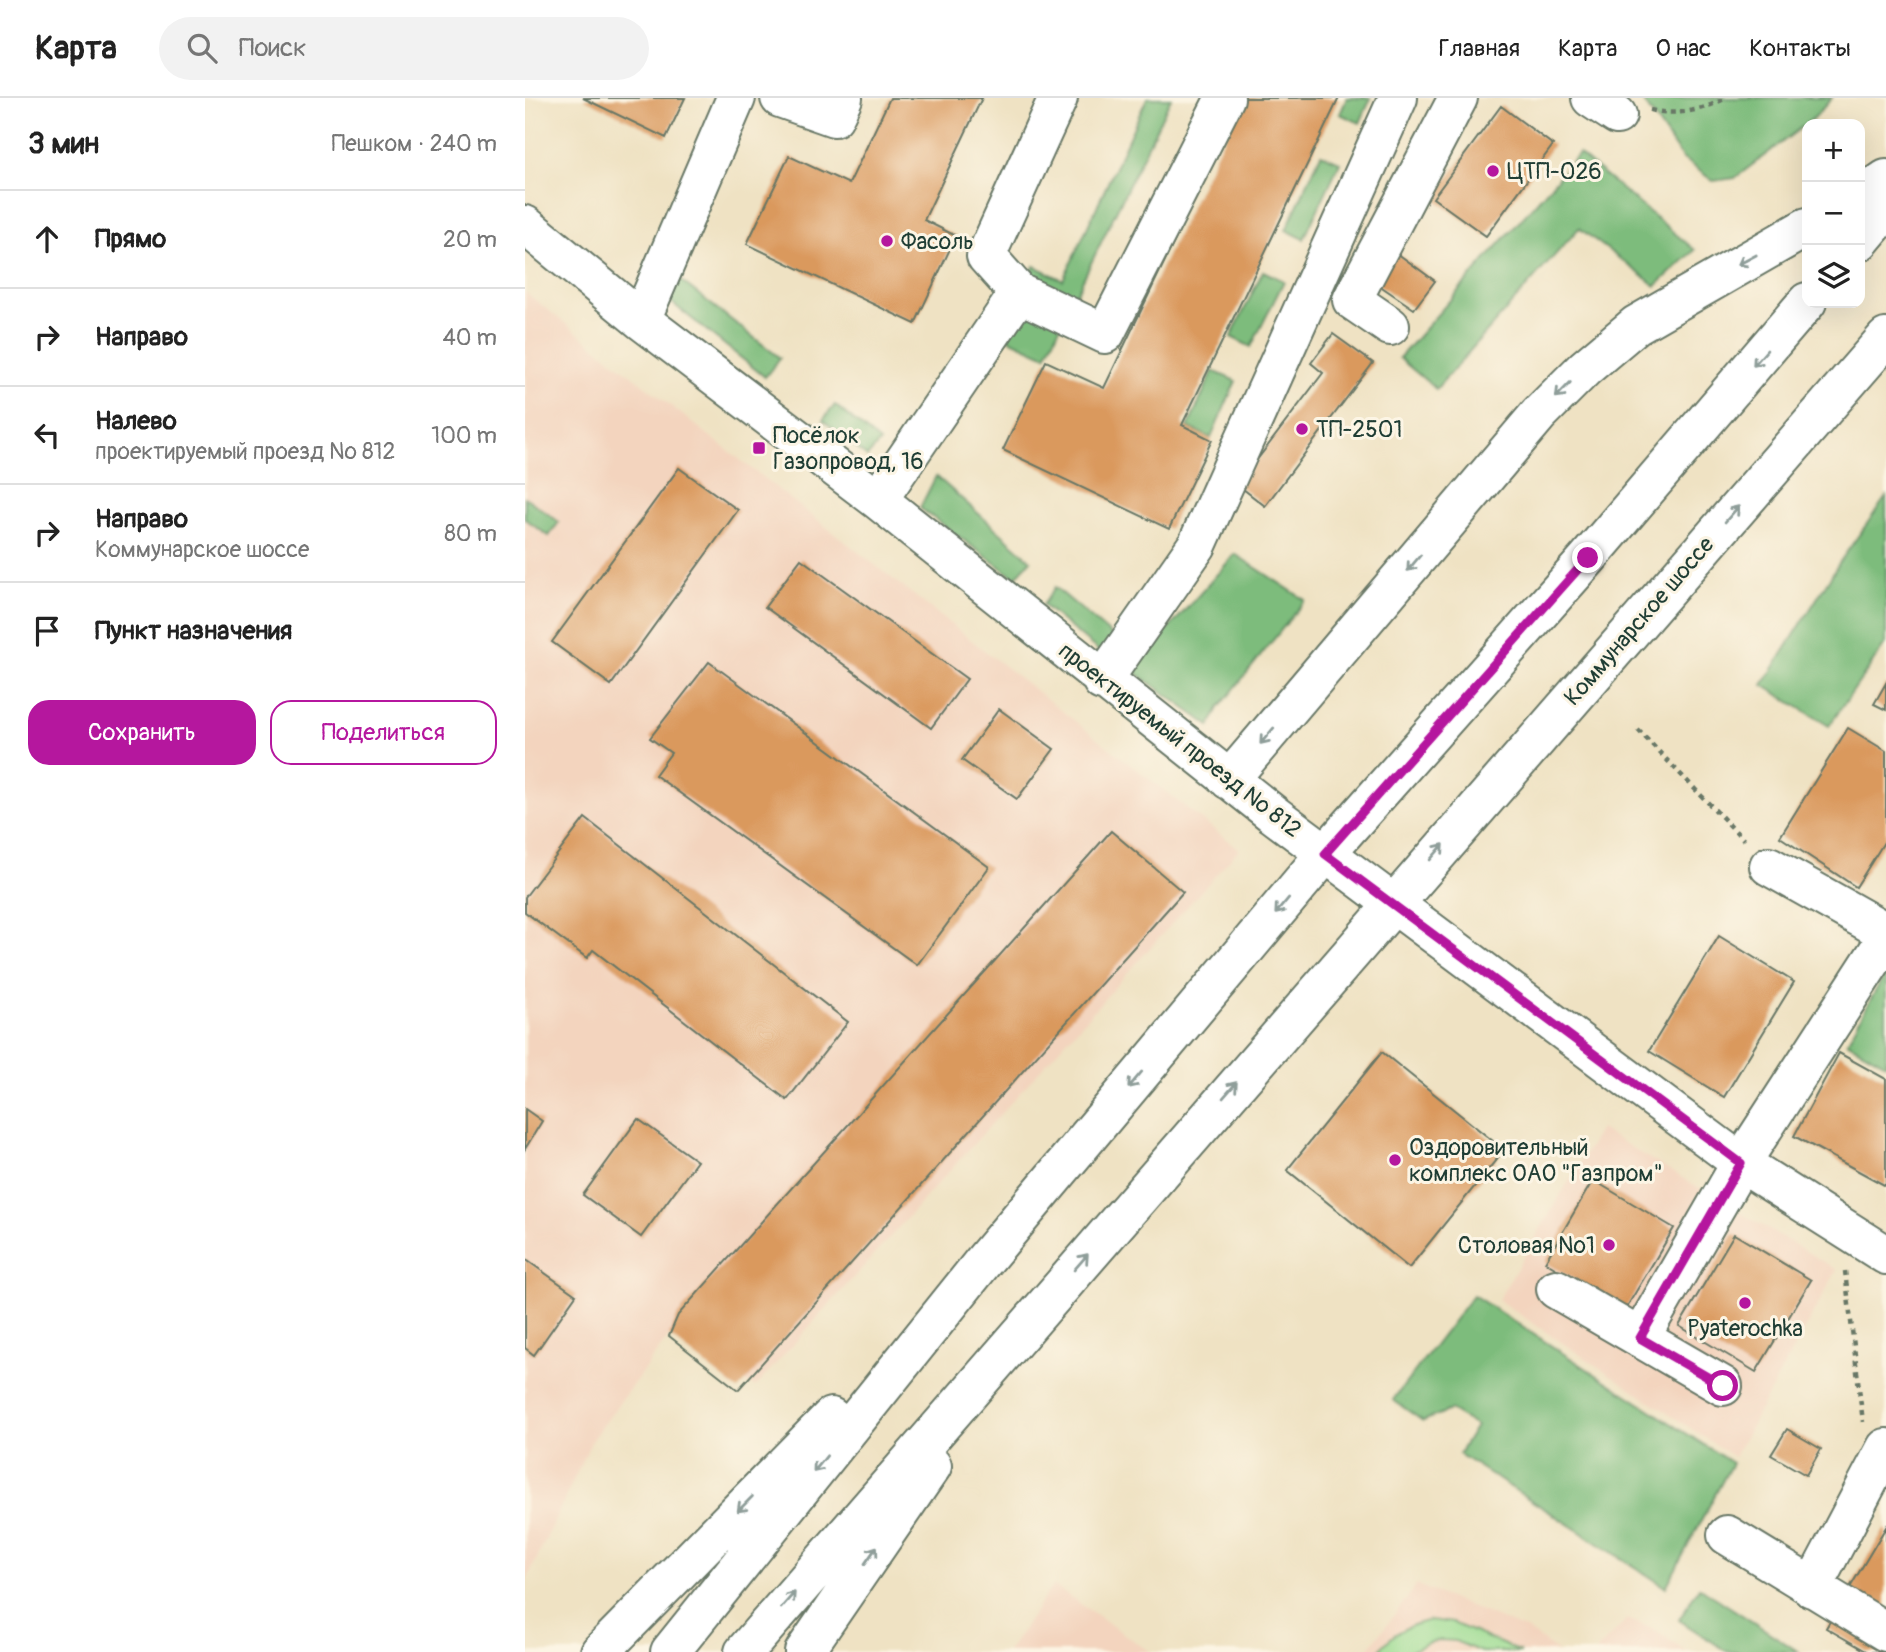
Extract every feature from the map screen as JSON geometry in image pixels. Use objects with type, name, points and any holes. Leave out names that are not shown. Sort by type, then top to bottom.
[{"type":"main road","points":[[641,320],[736,98]]},
{"type":"main road","points":[[780,98],[834,117],[843,98]]},
{"type":"main road","points":[[1058,98],[986,256],[1019,293],[1105,334],[1226,98]]},
{"type":"main road","points":[[1102,681],[1197,545],[1398,98]]},
{"type":"main road","points":[[1391,326],[1352,300],[1458,98]]},
{"type":"main road","points":[[1865,193],[1886,178]]},
{"type":"main road","points":[[1865,235],[1886,210]]},
{"type":"main road","name":"проектируемый проезд № 812","points":[[525,225],[641,320],[878,500],[1102,681],[1325,854],[1741,1163],[1886,1255]]},
{"type":"main road","points":[[1229,780],[1539,414],[1585,368],[1636,325],[1802,230]]},
{"type":"main road","points":[[878,500],[1019,293]]},
{"type":"main road","points":[[670,1652],[982,1263],[1325,854],[1588,558],[1802,308]]},
{"type":"main road","name":"Коммунарское шоссе","points":[[1041,1307],[1886,338]]},
{"type":"main road","points":[[1640,1338],[1741,1163],[1885,942],[1769,866]]},
{"type":"main road","points":[[600,1652],[982,1263]]},
{"type":"main road","points":[[1556,1289],[1723,1386]]},
{"type":"main road","points":[[744,1652],[1041,1307]]},
{"type":"main road","points":[[804,1652],[1041,1307]]},
{"type":"main road","points":[[1812,1588],[1875,1436]]},
{"type":"main road","points":[[1727,1535],[1886,1632]]},
{"type":"path","points":[[1618,107],[1667,114],[1705,109],[1726,98]]},
{"type":"path","points":[[1637,730],[1769,866]]},
{"type":"path","points":[[1845,1264],[1875,1436]]},
{"type":"shaded area","points":[[525,292],[1239,849],[755,1387],[669,1336],[593,1438],[525,1584]]},
{"type":"shaded area","points":[[1600,1129],[1837,1270],[1734,1457],[1498,1300]]},
{"type":"shaded area","points":[[1053,1585],[1150,1652],[1007,1652]]},
{"type":"shaded area","points":[[1417,1585],[1528,1630],[1558,1652],[1366,1652]]},
{"type":"shaded area","points":[[1627,1619],[1655,1630],[1686,1652],[1596,1652]]},
{"type":"green space","points":[[1147,98],[1171,98],[1046,356],[1007,338],[1034,266],[1063,280]]},
{"type":"green space","points":[[1347,98],[1371,98],[1360,123],[1340,114]]},
{"type":"green space","points":[[1641,98],[1832,98],[1815,117],[1802,119],[1802,127],[1735,178],[1713,181],[1682,158]]},
{"type":"green space","points":[[1321,154],[1340,162],[1304,239],[1286,230]]},
{"type":"green space","points":[[1579,154],[1695,250],[1656,286],[1579,228],[1436,389],[1399,358]]},
{"type":"green space","points":[[1263,271],[1284,281],[1251,347],[1231,337]]},
{"type":"green space","points":[[675,276],[780,358],[765,377],[661,294]]},
{"type":"green space","points":[[1213,371],[1236,381],[1211,438],[1188,427]]},
{"type":"green space","points":[[835,405],[880,442],[867,457],[823,420]]},
{"type":"green space","points":[[936,476],[1031,560],[1015,578],[920,508]]},
{"type":"green space","points":[[525,497],[559,522],[549,536],[525,519]]},
{"type":"green space","points":[[1886,497],[1886,643],[1829,726],[1763,685],[1841,560]]},
{"type":"green space","points":[[1235,554],[1305,600],[1219,708],[1210,726],[1132,670]]},
{"type":"green space","points":[[1055,587],[1115,638],[1101,653],[1043,605]]},
{"type":"green space","points":[[1886,972],[1886,1064],[1847,1042]]},
{"type":"green space","points":[[1473,1295],[1732,1463],[1666,1587],[1459,1454],[1476,1426],[1450,1410],[1423,1421],[1393,1400]]},
{"type":"green space","points":[[1699,1587],[1799,1652],[1728,1652],[1679,1620]]},
{"type":"green space","points":[[1430,1620],[1453,1623],[1521,1652],[1481,1652],[1455,1641],[1441,1640],[1427,1643],[1409,1652],[1378,1652],[1389,1639],[1401,1631]]},
{"type":"building","points":[[583,98],[685,98],[666,138]]},
{"type":"building","points":[[890,98],[982,98],[924,220],[956,236],[915,324],[747,244],[789,156],[849,184]]},
{"type":"building","points":[[1243,98],[1339,98],[1182,425],[1212,440],[1169,529],[1003,450],[1046,361],[1104,388]]},
{"type":"building","name":"ЦТП-026","points":[[1501,106],[1553,145],[1486,236],[1433,198]]},
{"type":"building","points":[[1394,251],[1435,281],[1414,309],[1373,281]]},
{"type":"building","name":"ТП-2501","points":[[1333,334],[1373,363],[1265,506],[1238,485],[1323,373],[1311,363]]},
{"type":"building","points":[[679,468],[738,510],[611,685],[552,642]]},
{"type":"building","points":[[801,559],[967,679],[931,728],[765,607]]},
{"type":"building","points":[[709,662],[989,867],[917,965],[655,775],[671,753],[650,738]]},
{"type":"building","points":[[1886,683],[1886,710],[1874,704]]},
{"type":"building","points":[[999,709],[1054,749],[1017,799],[962,760]]},
{"type":"building","points":[[1848,728],[1886,751],[1886,839],[1856,887],[1780,837]]},
{"type":"building","points":[[585,818],[848,1022],[787,1100],[593,950],[587,958],[525,912],[525,897]]},
{"type":"building","points":[[1111,831],[1183,892],[738,1390],[669,1336],[678,1315]]},
{"type":"building","points":[[1719,936],[1794,982],[1724,1097],[1649,1051]]},
{"type":"building","name":"Оздоровительный комплекс ОАО \"Газпром\"","points":[[1382,1052],[1504,1150],[1409,1268],[1287,1170]]},
{"type":"building","points":[[1839,1053],[1886,1079],[1886,1186],[1794,1136]]},
{"type":"building","points":[[525,1109],[542,1121],[525,1149]]},
{"type":"building","points":[[638,1119],[697,1161],[641,1237],[583,1195]]},
{"type":"building","name":"Столовая №1","points":[[1593,1180],[1674,1228],[1625,1310],[1545,1262]]},
{"type":"building","name":"Pyaterochka","points":[[1734,1234],[1811,1280],[1756,1372],[1679,1326]]},
{"type":"building","points":[[525,1259],[576,1295],[534,1355],[525,1348]]},
{"type":"building","points":[[1787,1429],[1821,1449],[1806,1475],[1771,1455]]},
{"type":"building","points":[[1886,1527],[1886,1652],[1868,1652],[1826,1628]]},
{"type":"place","name":"ЦТП-026","points":[[1493,171]]},
{"type":"place","name":"Фасоль","points":[[887,241]]},
{"type":"place","name":"ТП-2501","points":[[1302,429]]},
{"type":"place","name":"Посёлок Газопровод, 16","points":[[759,448]]},
{"type":"place","name":"Оздоровительный комплекс ОАО \"Газпром\"","points":[[1395,1160]]},
{"type":"place","name":"Столовая №1","points":[[1609,1245]]},
{"type":"place","name":"Pyaterochka","points":[[1745,1303]]},
{"type":"route","points":[[1588,558],[1380,796],[1325,854],[1741,1163],[1640,1338],[1723,1386]]}]
